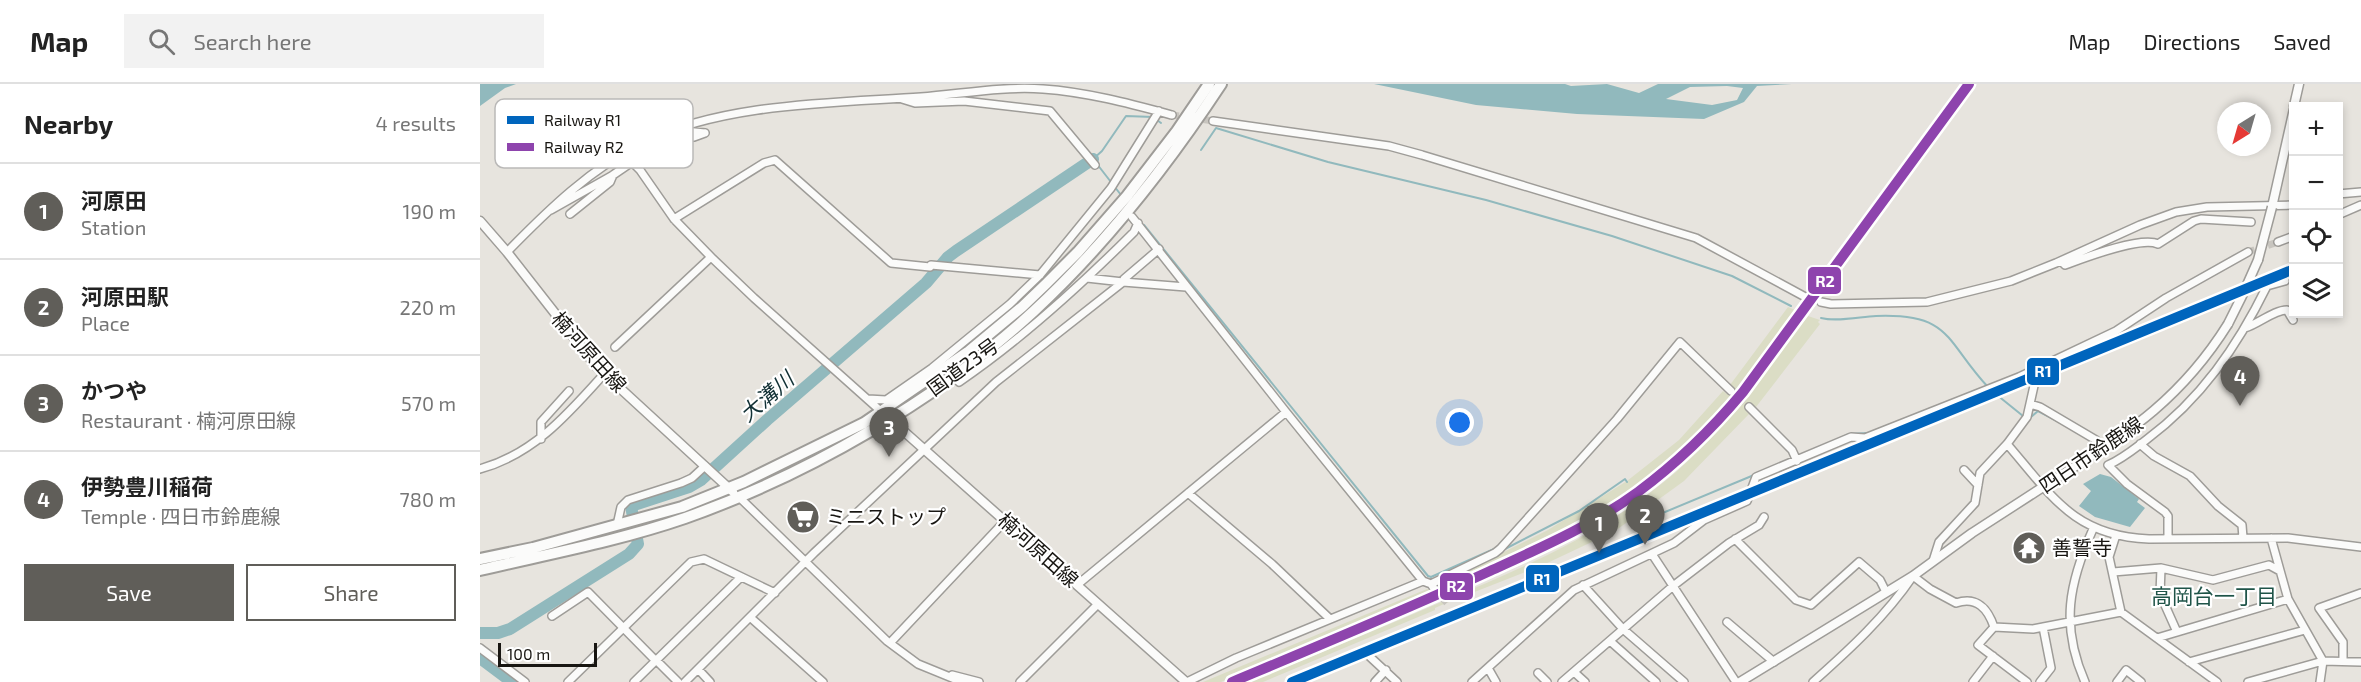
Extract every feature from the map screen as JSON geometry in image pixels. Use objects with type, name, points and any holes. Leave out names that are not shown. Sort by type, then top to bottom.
[{"type":"highway","name":"国道23号","points":[[480,570],[631,533],[641,524],[729,488],[885,415],[954,375],[1034,312],[1088,257],[1155,177],[1213,87]]},
{"type":"highway","name":"国道23号","points":[[480,559],[533,548],[622,524],[641,524],[684,518],[818,460],[885,415],[1022,308],[1078,252],[1127,196],[1213,87]]},
{"type":"main road","name":"四日市鈴鹿線","points":[[2295,102],[2299,84]]},
{"type":"main road","name":"四日市鈴鹿線","points":[[1738,682],[1913,576],[2043,486],[2119,439],[2145,420],[2184,382],[2201,363],[2228,324],[2258,260],[2289,131]]},
{"type":"main road","name":"楠河原田線","points":[[480,221],[604,374],[738,496]]},
{"type":"main road","name":"楠河原田線","points":[[885,415],[1187,682]]},
{"type":"street","points":[[693,124],[768,110],[899,98],[1042,89],[1086,95],[1172,115]]},
{"type":"street","points":[[899,98],[915,103],[964,101],[1050,111],[1094,164]]},
{"type":"street","points":[[868,399],[886,400],[932,368],[1010,304],[1040,275],[1112,187],[1158,113]]},
{"type":"street","points":[[1212,121],[1389,146],[1422,155],[1696,238],[1809,299]]},
{"type":"street","points":[[693,132],[705,133],[693,137]]},
{"type":"street","points":[[674,219],[764,163],[775,160],[891,263],[1040,275]]},
{"type":"street","points":[[507,252],[543,214],[603,168]]},
{"type":"street","points":[[543,214],[623,168]]},
{"type":"street","points":[[638,168],[674,219],[711,257],[885,415]]},
{"type":"street","points":[[570,214],[610,182],[613,175]]},
{"type":"street","points":[[1112,187],[1118,199]]},
{"type":"street","points":[[2343,194],[2361,192]]},
{"type":"street","points":[[1821,302],[1842,304],[1927,302],[2011,281],[2140,225],[2176,212],[2207,207],[2289,205]]},
{"type":"street","points":[[2343,213],[2361,205]]},
{"type":"street","points":[[1132,216],[1188,285],[1186,287],[1423,581],[1433,587],[1500,549],[1617,419],[1680,342],[1731,391]]},
{"type":"street","points":[[2061,261],[2065,265],[2112,248],[2149,242],[2158,244],[2201,219],[2251,222]]},
{"type":"street","points":[[954,375],[960,382],[1002,350],[1087,278],[1134,232],[1138,223]]},
{"type":"street","points":[[2278,242],[2289,238]]},
{"type":"street","points":[[685,682],[805,562],[996,382],[1123,282],[1159,249]]},
{"type":"street","points":[[1473,682],[1574,590],[1674,543],[1704,520],[1747,501],[1756,477],[1851,438],[1865,438],[1923,416],[2038,368],[2116,331],[2166,298],[2248,252]]},
{"type":"street","points":[[615,347],[711,257]]},
{"type":"street","points":[[1087,278],[1186,287]]},
{"type":"street","points":[[2168,538],[2168,516],[2165,512],[2127,484],[2108,465],[2109,460],[2140,444],[2197,395],[2245,328],[2267,286],[2285,280]]},
{"type":"street","points":[[2245,328],[2266,320],[2281,310],[2287,310],[2293,320]]},
{"type":"street","points":[[1933,561],[1939,542],[1975,504],[1980,473],[2007,444],[2027,417],[2038,368]]},
{"type":"street","points":[[480,469],[518,454],[541,440],[561,422],[604,374]]},
{"type":"street","points":[[541,440],[541,422],[569,391]]},
{"type":"street","points":[[2030,404],[2040,407],[2096,440]]},
{"type":"street","points":[[1749,407],[1792,450],[1797,461]]},
{"type":"street","points":[[1077,585],[1286,412]]},
{"type":"street","points":[[2007,444],[2060,505],[2093,529],[2141,539],[2307,539],[2361,547]]},
{"type":"street","points":[[2140,444],[2154,456],[2190,476],[2218,506],[2242,525],[2243,538]]},
{"type":"street","points":[[622,524],[621,507],[628,500],[681,483],[692,478],[706,466]]},
{"type":"street","points":[[1964,470],[1978,485]]},
{"type":"street","points":[[1188,493],[1272,564],[1330,620]]},
{"type":"street","points":[[738,496],[890,644],[918,664],[963,682]]},
{"type":"street","points":[[1562,682],[1673,586],[1735,539],[1759,525],[1764,517]]},
{"type":"street","points":[[890,644],[1005,521]]},
{"type":"street","points":[[2085,682],[2074,652],[2069,621],[2070,599],[2073,579],[2093,529]]},
{"type":"street","points":[[2116,535],[2109,557],[2121,612],[2217,682]]},
{"type":"street","points":[[2271,538],[2288,600],[2323,661],[2320,682]]},
{"type":"street","points":[[1735,539],[1796,600],[1811,604],[1859,562],[1881,580],[1886,592]]},
{"type":"street","points":[[1652,554],[1738,682]]},
{"type":"street","points":[[568,682],[691,562],[697,559],[704,559],[775,593]]},
{"type":"street","points":[[2113,572],[2161,568],[2213,580],[2269,565],[2280,571]]},
{"type":"street","points":[[2161,568],[2160,594],[2177,632]]},
{"type":"street","points":[[1813,682],[1835,663],[1893,603],[1913,576],[1930,589],[1956,603],[1963,600],[1976,602],[1985,607],[1994,627]]},
{"type":"street","points":[[634,682],[741,577]]},
{"type":"street","points":[[1187,682],[1236,658],[1423,581]]},
{"type":"street","points":[[1583,585],[1623,629],[1684,682]]},
{"type":"street","points":[[552,616],[588,592],[678,682]]},
{"type":"street","points":[[2343,661],[2343,642],[2319,608],[2361,593]]},
{"type":"street","points":[[2157,638],[2288,600]]},
{"type":"street","points":[[1020,682],[1098,604]]},
{"type":"street","points":[[1994,627],[2033,629],[2121,612]]},
{"type":"street","points":[[751,618],[823,682]]},
{"type":"street","points":[[1727,622],[1773,662]]},
{"type":"street","points":[[1994,627],[1978,645],[2024,681]]},
{"type":"street","points":[[2040,682],[2051,668],[2043,627]]},
{"type":"street","points":[[2189,662],[2305,630]]},
{"type":"street","points":[[1610,641],[1656,682]]},
{"type":"street","points":[[480,648],[525,682]]},
{"type":"street","points":[[1368,654],[1397,682]]},
{"type":"street","points":[[1972,682],[1993,656]]},
{"type":"street","points":[[2248,682],[2323,661],[2361,662]]},
{"type":"street","points":[[698,669],[710,682]]},
{"type":"street","points":[[1488,669],[1496,682]]},
{"type":"street","points":[[1375,682],[1386,670]]},
{"type":"street","points":[[2117,682],[2126,670],[2141,682]]},
{"type":"street","points":[[935,672],[948,682]]},
{"type":"street","points":[[935,672],[966,677],[979,682]]},
{"type":"street","points":[[1574,672],[1585,682]]},
{"type":"street","points":[[1538,674],[1547,682]]},
{"type":"green space","points":[[1788,307],[1799,312],[1746,383],[1686,448],[1621,498],[1550,539],[1476,575],[1221,682],[1203,682],[1427,589],[1430,590],[1548,530],[1627,481],[1679,440],[1723,391],[1727,394],[1732,389],[1730,385]]},
{"type":"green space","points":[[1808,316],[1820,320],[1818,322],[1820,324],[1756,407],[1750,405],[1746,411],[1749,414],[1684,481],[1615,531],[1543,565],[1444,604],[1435,610],[1263,682],[1249,682],[1538,560],[1622,513],[1676,472],[1713,436]]},
{"type":"water","points":[[480,84],[516,84],[505,88],[480,106]]},
{"type":"water","points":[[1374,84],[1565,84],[1571,86],[1607,84],[1639,93],[1658,84],[1792,84],[1757,86],[1744,102],[1704,119],[1577,114],[1476,105]],"holes":[[[1690,87],[1743,88],[1737,100],[1712,105],[1666,99]]]},
{"type":"water","points":[[2100,474],[2111,477],[2139,499],[2137,502],[2145,508],[2130,527],[2095,517],[2079,506],[2091,491],[2083,484]]},
{"type":"waterway","points":[[1094,160],[1126,116],[1153,117],[1161,123]]},
{"type":"waterway","points":[[1201,150],[1216,128],[1328,162],[1486,200],[1612,236],[1732,276],[1791,306]]},
{"type":"waterway","name":"大溝川","points":[[480,633],[498,633],[510,629],[629,554],[638,544],[631,506],[689,487],[701,480],[926,283],[948,257],[1093,159]]},
{"type":"waterway","points":[[1097,164],[1121,195]]},
{"type":"waterway","points":[[1144,225],[1428,576],[1431,577],[1494,549]]},
{"type":"waterway","points":[[1821,318],[1901,316],[1920,319],[1944,333],[1988,387]]},
{"type":"waterway","points":[[1997,395],[2023,416]]},
{"type":"waterway","points":[[2031,417],[2038,411],[2061,423]]},
{"type":"waterway","points":[[1876,430],[1907,418]]},
{"type":"waterway","points":[[1836,440],[1849,434],[1868,433]]},
{"type":"waterway","points":[[1647,509],[1653,517],[1754,475]]},
{"type":"waterway","points":[[1503,550],[1579,511],[1625,479],[1627,482]]},
{"type":"waterway","points":[[480,658],[512,682]]},
{"type":"tunnel","points":[[1172,115],[1213,121]]},
{"type":"tunnel","points":[[2248,252],[2278,242]]},
{"type":"tunnel","points":[[1731,391],[1749,407]]},
{"type":"tunnel","points":[[2096,440],[2107,457]]},
{"type":"tunnel","points":[[1435,590],[1447,603]]},
{"type":"rail line","name":"R2","points":[[1232,682],[1426,600],[1547,545],[1603,515],[1652,481],[1694,445],[1743,392],[1969,84]]},
{"type":"rail line","name":"R1","points":[[1292,682],[2289,271]]},
{"type":"place","name":"伊勢豊川稲荷","points":[[2240,406]]},
{"type":"place","name":"かつや","points":[[889,457]]},
{"type":"place","name":"ミニストップ","points":[[803,517]]},
{"type":"place","name":"河原田駅","points":[[1645,545]]},
{"type":"place","name":"善誓寺","points":[[2029,548]]},
{"type":"place","name":"河原田","points":[[1599,553]]},
{"type":"district","name":"高岡台一丁目","points":[[2214,597]]}]
